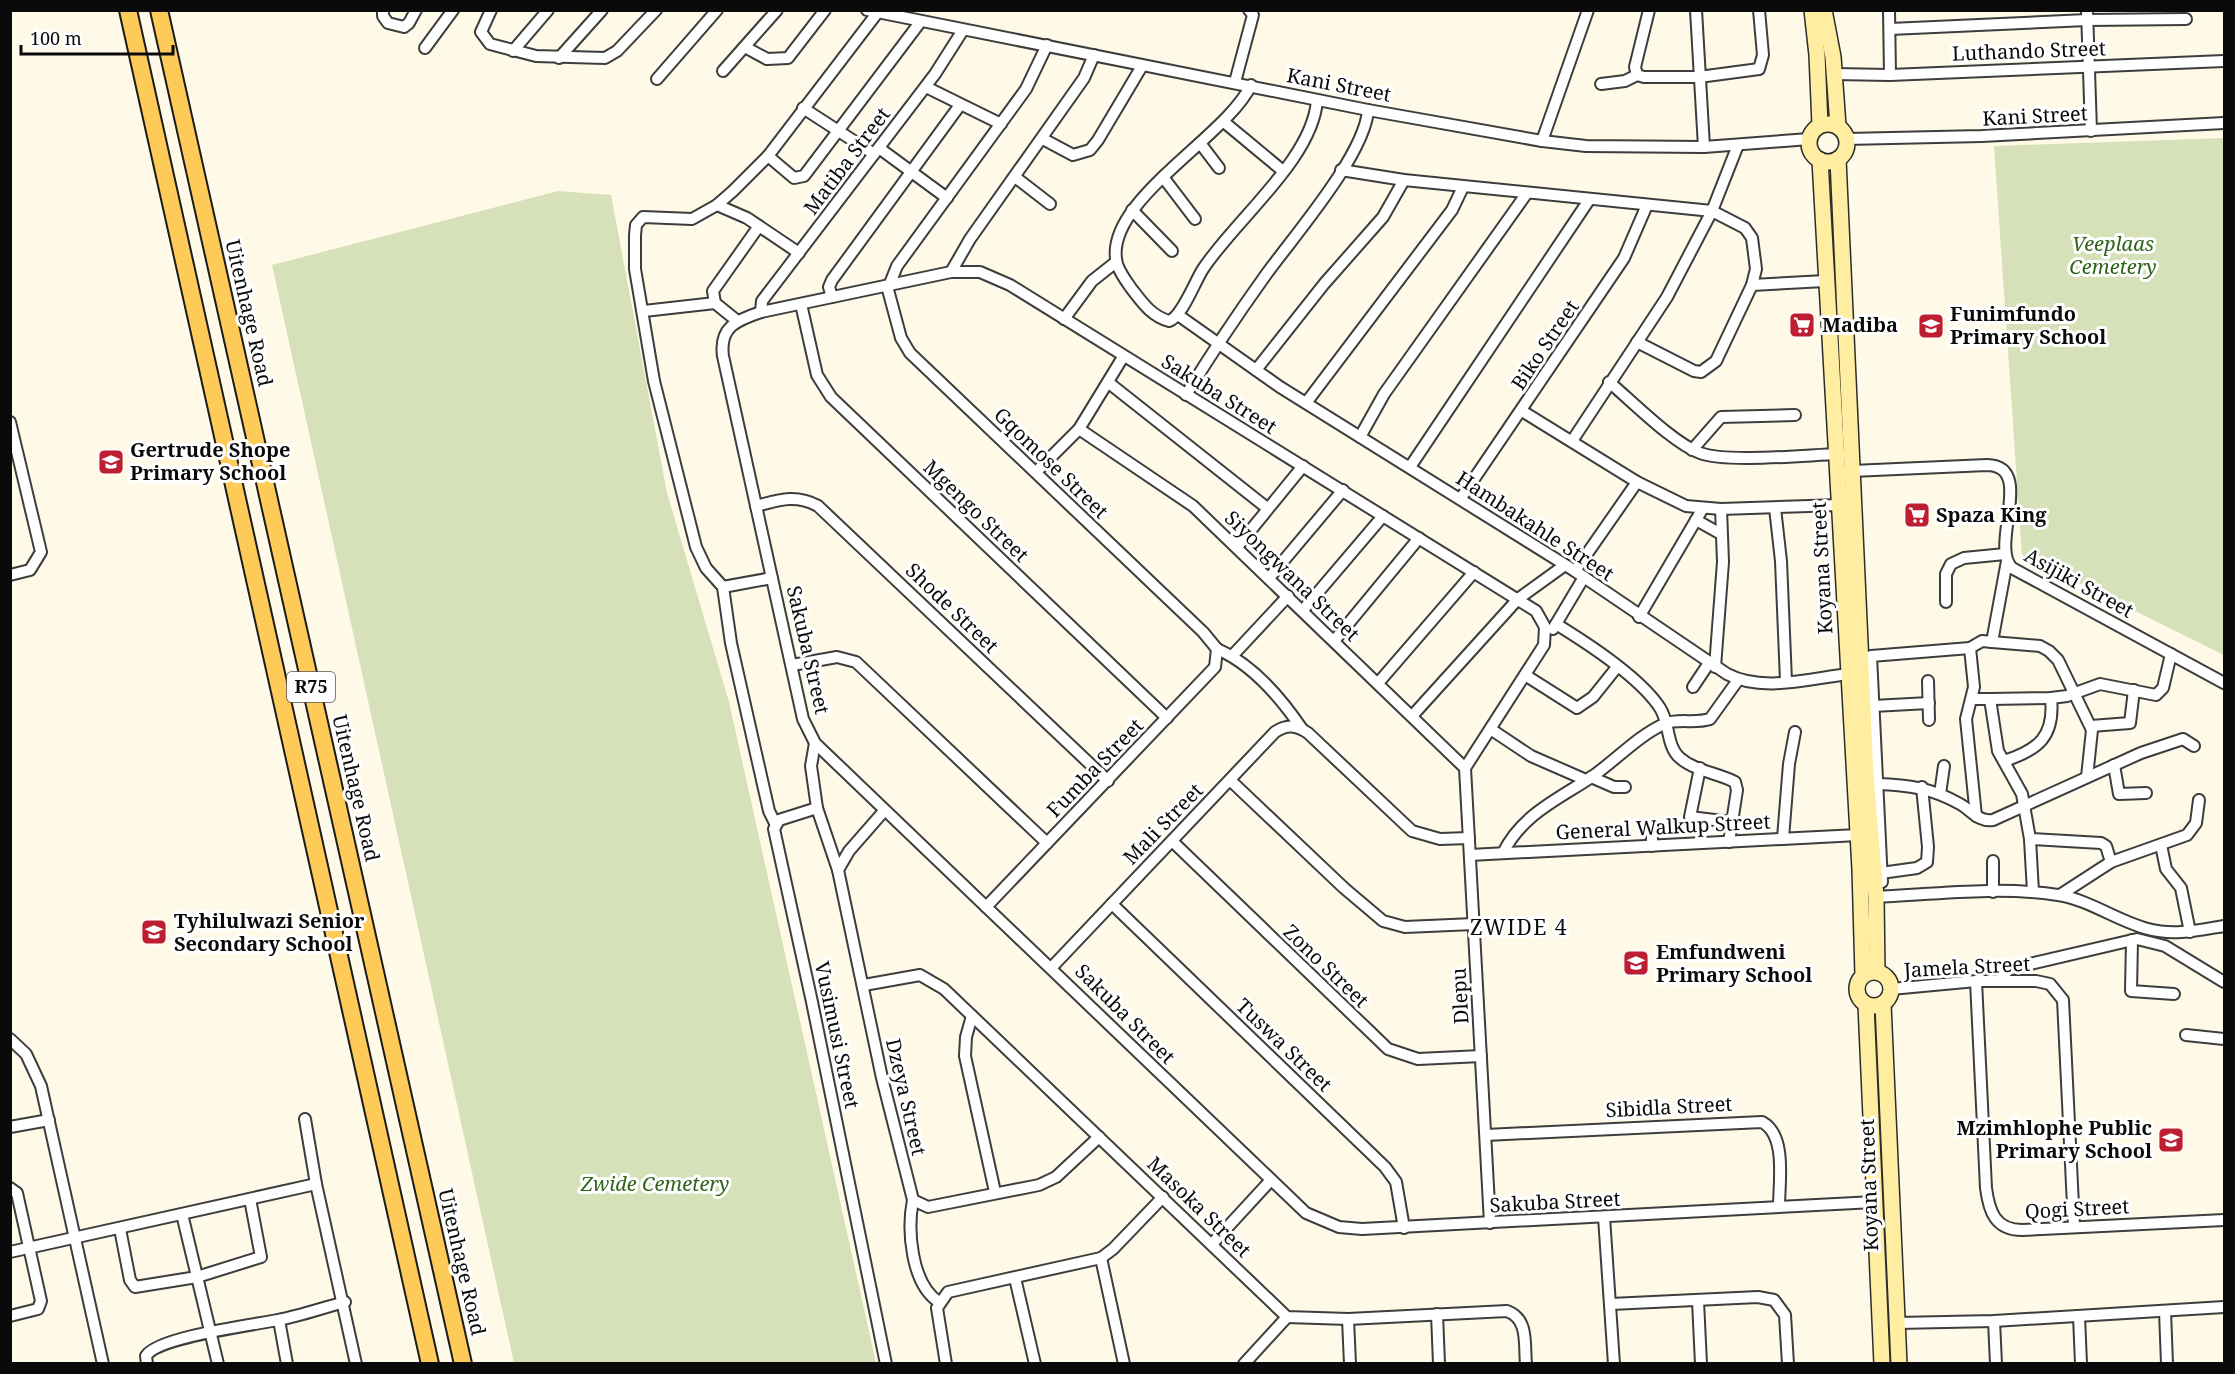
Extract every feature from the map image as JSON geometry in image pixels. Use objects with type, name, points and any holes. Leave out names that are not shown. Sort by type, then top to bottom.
[{"type":"main road","name":"R75","points":[[128,10],[430,1364]]},
{"type":"main road","name":"Uitenhage Road","points":[[159,10],[463,1364]]},
{"type":"main road","points":[[1812,10],[1817,55],[1820,125],[1809,140],[1811,151],[1820,160],[1832,161],[1838,159],[1846,149],[1824,10]]},
{"type":"main road","points":[[1820,125],[1842,133]]},
{"type":"main road","name":"Koyana Street","points":[[1838,159],[1866,775],[1879,897],[1870,974],[1856,991],[1866,1005],[1882,1364]]},
{"type":"main road","name":"Koyana Street","points":[[1820,160],[1825,281],[1838,454],[1858,835],[1870,974]]},
{"type":"main road","points":[[1866,1005],[1883,1004],[1891,989],[1887,978],[1870,974]]},
{"type":"main road","name":"Koyana Street","points":[[1883,1004],[1899,1364]]},
{"type":"street","points":[[383,10],[383,16],[388,22],[404,27],[416,10]]},
{"type":"street","points":[[425,48],[453,10]]},
{"type":"street","points":[[491,10],[481,32],[490,44],[513,51],[560,58],[611,56],[656,10]]},
{"type":"street","points":[[513,51],[548,10]]},
{"type":"street","points":[[560,58],[602,10]]},
{"type":"street","points":[[657,79],[717,10]]},
{"type":"street","points":[[723,71],[777,10]]},
{"type":"street","points":[[745,47],[767,59],[788,58],[825,10]]},
{"type":"street","points":[[1235,82],[1253,15],[1249,10]]},
{"type":"street","points":[[1542,141],[1588,10]]},
{"type":"street","points":[[1637,75],[1635,61],[1649,10]]},
{"type":"street","points":[[1696,10],[1704,147]]},
{"type":"street","points":[[1601,84],[1624,81],[1637,75],[1699,77],[1755,71],[1762,66],[1763,55],[1759,10]]},
{"type":"street","points":[[1889,10],[1890,75]]},
{"type":"street","points":[[772,578],[723,587],[706,568],[696,547],[654,381],[644,311],[635,269],[636,225],[643,217],[692,219],[717,205],[768,156],[873,11]]},
{"type":"street","name":"Kani Street","points":[[873,11],[1368,110],[1542,141],[1586,146],[1704,147],[1809,140]]},
{"type":"street","points":[[1890,29],[2087,15],[2186,19]]},
{"type":"street","points":[[2087,15],[2091,131]]},
{"type":"street","points":[[768,156],[798,179],[804,176],[921,21]]},
{"type":"street","name":"Matiba Street","points":[[761,312],[762,301],[926,87],[963,30]]},
{"type":"street","points":[[888,286],[897,266],[1026,89],[1047,45]]},
{"type":"street","points":[[951,273],[970,239],[1084,78],[1094,55]]},
{"type":"street","name":"Luthando Street","points":[[1834,74],[1890,75],[2224,61]]},
{"type":"street","points":[[1043,139],[1073,155],[1090,150],[1142,66]]},
{"type":"street","points":[[1251,85],[1239,105],[1224,122],[1163,177],[1132,210],[1119,241],[1116,262],[1120,272],[1148,309],[1162,319],[1176,317],[1208,263],[1283,171],[1311,127],[1317,100]]},
{"type":"street","points":[[926,87],[1000,124]]},
{"type":"street","points":[[832,297],[829,286],[832,280],[960,105]]},
{"type":"street","points":[[803,108],[839,132],[913,171],[947,198]]},
{"type":"street","points":[[1186,395],[1218,343],[1341,170],[1363,131],[1368,110]]},
{"type":"street","points":[[1224,122],[1283,171]]},
{"type":"street","name":"Kani Street","points":[[1842,133],[2091,131],[2224,123]]},
{"type":"street","points":[[1200,143],[1219,168]]},
{"type":"street","points":[[1572,441],[1667,297],[1712,211],[1738,145]]},
{"type":"street","points":[[1341,170],[1463,187],[1712,211],[1745,228],[1752,238],[1756,269],[1752,285],[1723,349],[1708,368],[1701,372],[1683,368],[1637,342]]},
{"type":"street","points":[[1015,177],[1050,204]]},
{"type":"street","points":[[1163,177],[1196,219]]},
{"type":"street","points":[[1256,370],[1324,284],[1383,217],[1404,180]]},
{"type":"street","points":[[1306,403],[1452,210],[1463,187]]},
{"type":"street","points":[[1360,437],[1384,394],[1527,193]]},
{"type":"street","points":[[1410,467],[1589,200]]},
{"type":"street","points":[[717,205],[733,209],[799,253]]},
{"type":"street","name":"Biko Street","points":[[1461,498],[1624,258],[1647,206]]},
{"type":"street","points":[[1132,210],[1172,251]]},
{"type":"street","points":[[736,320],[715,303],[712,295],[716,285],[759,225]]},
{"type":"street","points":[[1064,319],[1092,281],[1116,262]]},
{"type":"street","name":"Sakuba Street","points":[[1523,602],[995,277],[980,272],[951,273],[761,312],[736,320],[725,333],[721,343],[803,719],[815,743],[884,812],[1052,967],[1306,1213],[1329,1224],[1362,1229],[1874,1202]]},
{"type":"street","points":[[1752,285],[1825,281]]},
{"type":"street","name":"Gqomose Street","points":[[888,286],[901,338],[910,353],[1217,649]]},
{"type":"street","points":[[644,311],[715,303]]},
{"type":"street","name":"Mgengo Street","points":[[801,304],[817,375],[831,397],[1167,718]]},
{"type":"street","name":"Hambakahle Street","points":[[1176,317],[1306,403],[1565,564],[1639,617],[1737,680],[1757,683],[1849,674]]},
{"type":"street","points":[[1036,472],[1079,429],[1123,357]]},
{"type":"street","points":[[1609,382],[1692,450],[1724,457],[1838,454]]},
{"type":"street","points":[[1109,383],[1268,508]]},
{"type":"street","points":[[1522,411],[1637,482],[1676,502],[1702,508],[1720,509],[1840,506]]},
{"type":"street","points":[[1692,450],[1721,417],[1795,415]]},
{"type":"street","points":[[10,422],[41,552],[30,570],[10,575]]},
{"type":"street","name":"Siyongwana Street","points":[[1079,429],[1193,506],[1379,682],[1465,768]]},
{"type":"street","name":"Asijiki Street","points":[[1852,471],[1987,465],[1999,467],[2008,477],[2011,489],[2006,558],[2029,578],[2224,683]]},
{"type":"street","points":[[1237,547],[1303,466]]},
{"type":"street","points":[[1465,768],[1492,730],[1544,645],[1579,574],[1637,482]]},
{"type":"street","points":[[1269,578],[1343,490]]},
{"type":"street","name":"Shode Street","points":[[756,506],[788,498],[807,501],[818,506],[1108,782]]},
{"type":"street","points":[[1639,617],[1702,508]]},
{"type":"street","points":[[1775,508],[1781,561],[1786,681]]},
{"type":"street","points":[[1693,687],[1712,665],[1723,568],[1720,509]]},
{"type":"street","points":[[1303,610],[1383,516]]},
{"type":"street","points":[[1696,520],[1721,534]]},
{"type":"street","points":[[1334,641],[1419,538]]},
{"type":"street","points":[[1946,602],[1946,574],[1951,564],[1964,558],[2006,558],[1992,642]]},
{"type":"street","points":[[1413,715],[1523,602],[1565,564]]},
{"type":"street","points":[[1379,682],[1474,573]]},
{"type":"street","name":"Vusimusi Street","points":[[723,587],[731,643],[767,801],[775,823],[776,841],[812,1002],[886,1364]]},
{"type":"street","points":[[1233,655],[1288,596]]},
{"type":"street","points":[[1523,602],[1543,621],[1544,645]]},
{"type":"street","points":[[1556,624],[1594,648],[1657,704],[1667,722],[1675,752],[1686,762],[1737,784],[1729,842]]},
{"type":"street","points":[[2087,777],[2092,741],[2091,726],[2058,660],[2049,651],[2034,645],[1982,641],[1970,648],[1872,655],[1881,873],[1879,897],[1993,891],[2032,892],[2060,895],[2149,929],[2187,932],[2224,926]]},
{"type":"street","points":[[1970,648],[1972,699],[1966,719],[1976,816]]},
{"type":"street","points":[[1217,649],[1233,655],[1285,704],[1305,731],[1412,831],[1440,839],[1469,838]]},
{"type":"street","name":"Fumba Street","points":[[986,907],[1108,782],[1215,667],[1217,649]]},
{"type":"street","points":[[1972,699],[2051,698],[2076,693],[2100,684],[2151,695],[2160,692],[2171,654]]},
{"type":"street","points":[[792,665],[837,657],[856,662],[1047,843]]},
{"type":"street","points":[[1525,675],[1577,708],[1593,697],[1617,667]]},
{"type":"street","points":[[1503,853],[1512,837],[1532,815],[1589,778],[1667,722],[1695,723],[1710,719],[1737,680]]},
{"type":"street","points":[[1928,681],[1929,720]]},
{"type":"street","points":[[2091,726],[2130,723],[2134,690]]},
{"type":"street","points":[[2004,761],[2030,751],[2041,741],[2052,721],[2051,698]]},
{"type":"street","points":[[1990,699],[1996,740],[2025,807],[2030,839],[2032,892]]},
{"type":"street","points":[[1874,706],[1929,703]]},
{"type":"street","name":"Mali Street","points":[[1052,967],[1280,729],[1290,726],[1305,731]]},
{"type":"street","points":[[1492,730],[1531,756],[1614,787],[1625,787]]},
{"type":"street","points":[[1783,838],[1789,764],[1795,732]]},
{"type":"street","points":[[1877,784],[1922,787],[1963,806],[1984,820],[1993,820],[2114,765],[2178,740],[2188,740],[2194,746]]},
{"type":"street","points":[[775,823],[817,808],[811,766],[815,743]]},
{"type":"street","points":[[2114,765],[2118,793],[2146,793]]},
{"type":"street","points":[[1940,794],[1944,766]]},
{"type":"street","name":"Dlepu","points":[[1465,768],[1490,1223]]},
{"type":"street","points":[[1700,768],[1685,817],[1731,822]]},
{"type":"street","points":[[1230,780],[1344,888],[1383,921],[1405,927],[1474,924]]},
{"type":"street","points":[[1881,873],[1917,868],[1927,861],[1928,847],[1922,787]]},
{"type":"street","points":[[2060,895],[2111,862],[2180,839],[2192,830],[2198,818],[2199,800]]},
{"type":"street","name":"Dzeya Street","points":[[817,808],[838,870],[882,1078],[913,1200],[910,1217],[918,1266],[925,1289],[938,1305]]},
{"type":"street","points":[[838,870],[849,851],[884,812]]},
{"type":"street","points":[[1652,829],[1652,846]]},
{"type":"street","name":"General Walkup Street","points":[[1470,855],[1858,835]]},
{"type":"street","points":[[2030,839],[2101,843],[2106,846],[2111,862]]},
{"type":"street","name":"Zono Street","points":[[1172,841],[1388,1049],[1418,1059],[1481,1056]]},
{"type":"street","points":[[2161,845],[2166,869],[2181,888],[2187,932],[2178,953]]},
{"type":"street","points":[[1993,861],[1993,891]]},
{"type":"street","name":"Tuswa Street","points":[[1112,904],[1385,1167],[1396,1182],[1404,1228]]},
{"type":"street","points":[[2132,939],[2131,991],[2174,994]]},
{"type":"street","points":[[1999,981],[2008,970],[2017,967],[2132,939],[2153,941],[2178,953],[2224,982]]},
{"type":"street","name":"Masoka Street","points":[[864,986],[908,975],[920,975],[944,989],[1287,1317]]},
{"type":"street","name":"Qogi Street","points":[[1976,981],[1986,1188],[1991,1215],[2014,1230],[2224,1220]]},
{"type":"street","name":"Jamela Street","points":[[1891,989],[1999,981],[2043,982],[2056,989],[2063,1000],[2074,1226]]},
{"type":"street","points":[[972,1017],[966,1037],[965,1056],[995,1192]]},
{"type":"street","points":[[2186,1035],[2224,1039]]},
{"type":"street","points":[[10,1039],[26,1054],[33,1066],[49,1120],[103,1364]]},
{"type":"street","points":[[304,1119],[316,1184],[345,1302],[356,1364]]},
{"type":"street","points":[[10,1127],[49,1120]]},
{"type":"street","name":"Sibidla Street","points":[[1486,1135],[1762,1122],[1772,1129],[1778,1142],[1779,1207]]},
{"type":"street","points":[[913,1200],[928,1207],[1039,1185],[1056,1177],[1099,1137]]},
{"type":"street","points":[[1212,1244],[1271,1180]]},
{"type":"street","points":[[10,1252],[316,1184]]},
{"type":"street","points":[[10,1188],[17,1193],[41,1305],[38,1309],[10,1316]]},
{"type":"street","points":[[946,1364],[938,1305],[954,1290],[1101,1258],[1113,1249],[1162,1197]]},
{"type":"street","points":[[120,1229],[130,1280],[135,1287],[197,1276],[252,1262],[261,1257],[250,1199]]},
{"type":"street","points":[[182,1214],[218,1364]]},
{"type":"street","points":[[1604,1217],[1614,1364]]},
{"type":"street","points":[[1101,1258],[1124,1364]]},
{"type":"street","points":[[1016,1278],[1035,1364]]},
{"type":"street","points":[[1611,1304],[1758,1297],[1774,1300],[1782,1307],[1785,1315],[1788,1364]]},
{"type":"street","points":[[1698,1301],[1701,1364]]},
{"type":"street","points":[[147,1364],[146,1356],[151,1349],[211,1331],[279,1320],[345,1302]]},
{"type":"street","points":[[1897,1323],[1994,1321],[2224,1307]]},
{"type":"street","points":[[1244,1364],[1287,1317],[1348,1319],[1501,1311],[1512,1313],[1523,1327],[1526,1364]]},
{"type":"street","points":[[2165,1311],[2168,1364]]},
{"type":"street","points":[[1437,1314],[1439,1364]]},
{"type":"street","points":[[2079,1316],[2081,1364]]},
{"type":"street","points":[[1348,1319],[1350,1364]]},
{"type":"street","points":[[279,1320],[287,1364]]},
{"type":"street","points":[[1994,1321],[1996,1364]]},
{"type":"green space","name":"Veeplaas Cemetery","points":[[2224,138],[2224,655],[2022,555],[1994,146]]},
{"type":"green space","name":"Zwide Cemetery","points":[[558,191],[611,195],[667,493],[729,702],[876,1363],[514,1363],[272,265]]},
{"type":"place","name":"Madiba","points":[[1802,325]]},
{"type":"place","name":"Funimfundo Primary School","points":[[1931,326]]},
{"type":"place","name":"Gertrude Shope Primary School","points":[[111,462]]},
{"type":"place","name":"Spaza King","points":[[1917,515]]},
{"type":"place","name":"Tyhilulwazi Senior Secondary School","points":[[154,932]]},
{"type":"place","name":"Emfundweni Primary School","points":[[1636,963]]},
{"type":"place","name":"Mzimhlophe Public Primary School","points":[[2171,1140]]},
{"type":"district","name":"ZWIDE 4","points":[[1519,928]]}]
